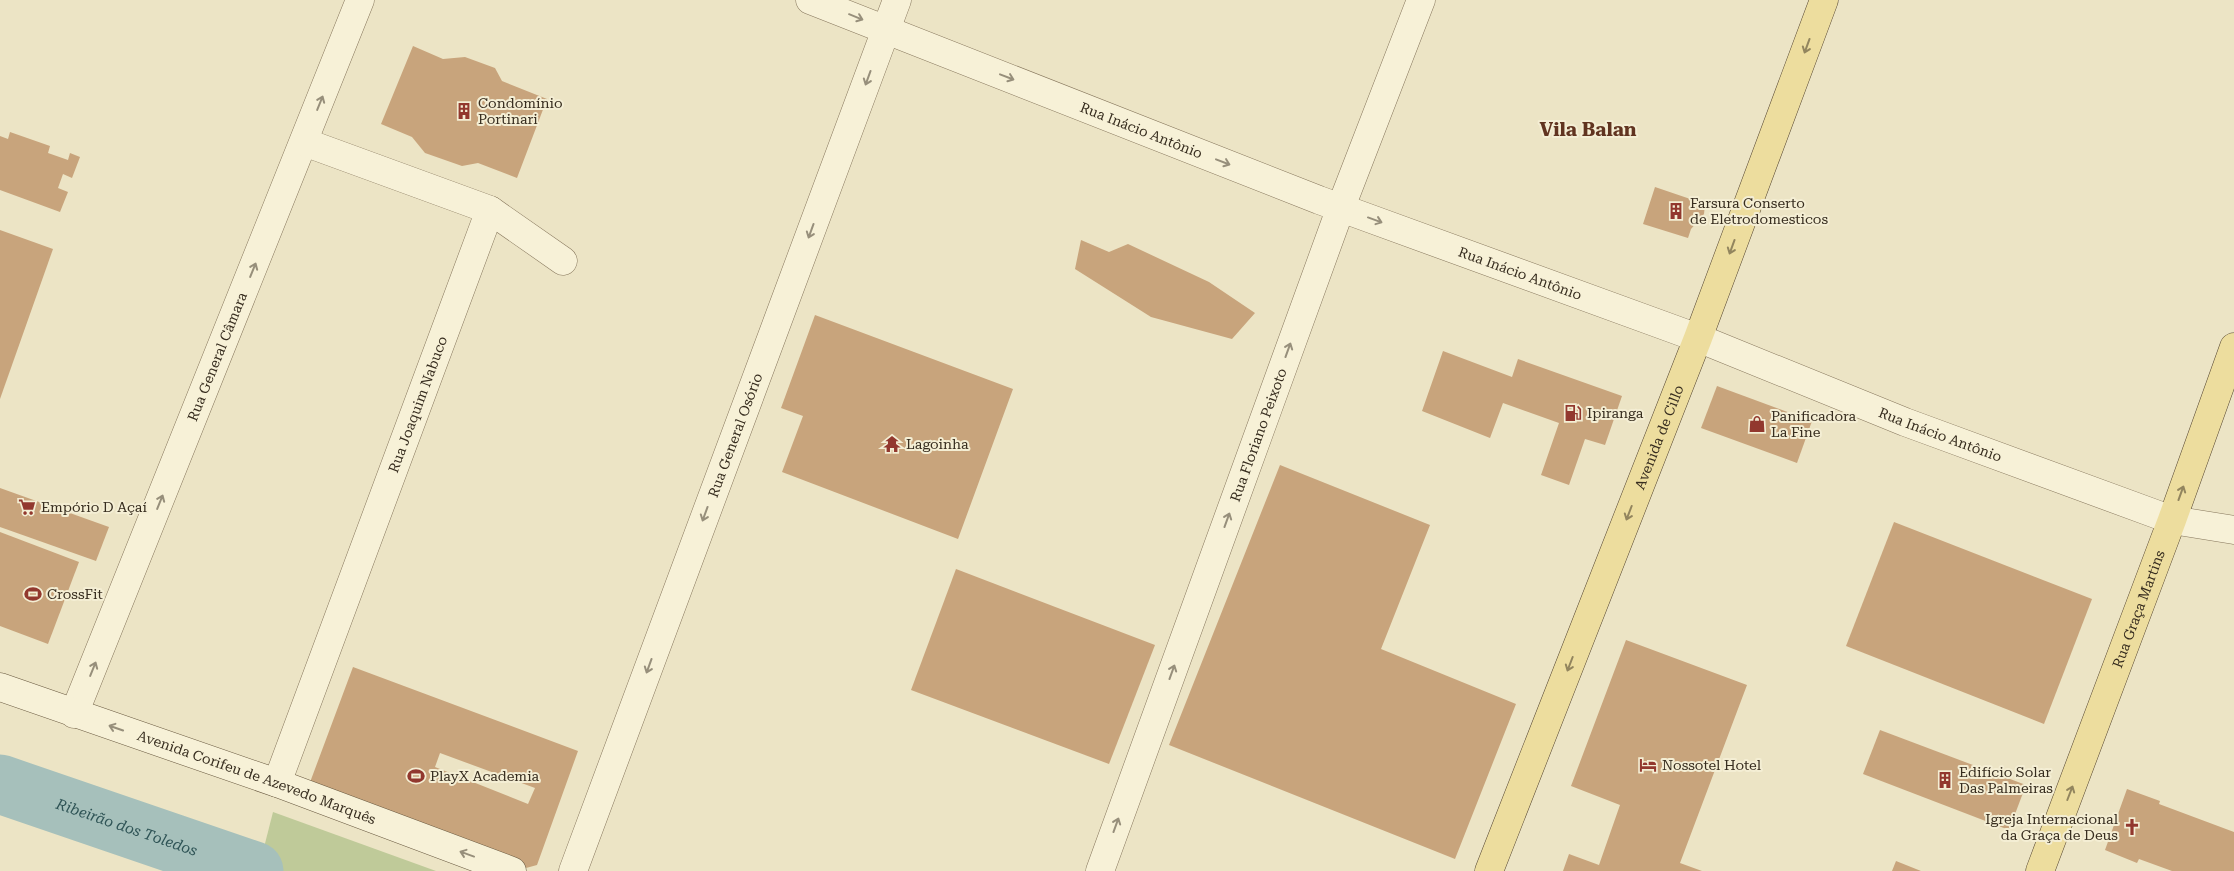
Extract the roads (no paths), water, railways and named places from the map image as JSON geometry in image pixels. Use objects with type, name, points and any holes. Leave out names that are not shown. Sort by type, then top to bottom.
[{"type":"main road","name":"Avenida de Cillo","points":[[1489,871],[1698,338],[1824,0]]},
{"type":"main road","name":"Rua Graça Martins","points":[[2040,871],[2172,520],[2234,347]]},
{"type":"street","name":"Rua General Câmara","points":[[74,714],[360,0]]},
{"type":"street","name":"Rua Inácio Antônio","points":[[810,0],[1340,207],[1698,338],[1904,422],[2172,520],[2234,530]]},
{"type":"street","name":"Rua General Osório","points":[[572,871],[897,0]]},
{"type":"street","name":"Rua Floriano Peixoto","points":[[1100,871],[1340,207],[1421,0]]},
{"type":"street","points":[[304,142],[490,210],[563,261]]},
{"type":"street","name":"Rua Joaquim Nabuco","points":[[277,783],[490,210]]},
{"type":"street","name":"Avenida Corifeu de Azevedo Marquês","points":[[0,687],[277,783],[512,871]]},
{"type":"water","points":[[0,784],[196,851],[202,860],[191,860],[166,850],[0,799]]},
{"type":"waterway","name":"Ribeirão dos Toledos","points":[[0,784],[254,871]]},
{"type":"place","name":"Condomínio Portinari","points":[[464,111]]},
{"type":"place","name":"Farsura Conserto de Eletrodomesticos","points":[[1676,211]]},
{"type":"place","name":"Ipiranga","points":[[1573,413]]},
{"type":"place","name":"Panificadora La Fine","points":[[1757,424]]},
{"type":"place","name":"Lagoinha","points":[[892,444]]},
{"type":"place","name":"Empório D Açaí","points":[[27,507]]},
{"type":"place","name":"CrossFit","points":[[33,594]]},
{"type":"place","name":"Nossotel Hotel","points":[[1648,765]]},
{"type":"place","name":"PlayX Academia","points":[[416,776]]},
{"type":"place","name":"Edifício Solar Das Palmeiras","points":[[1945,780]]},
{"type":"place","name":"Igreja Internacional da Graça de Deus","points":[[2132,827]]},
{"type":"district","name":"Vila Balan","points":[[1588,129]]}]
